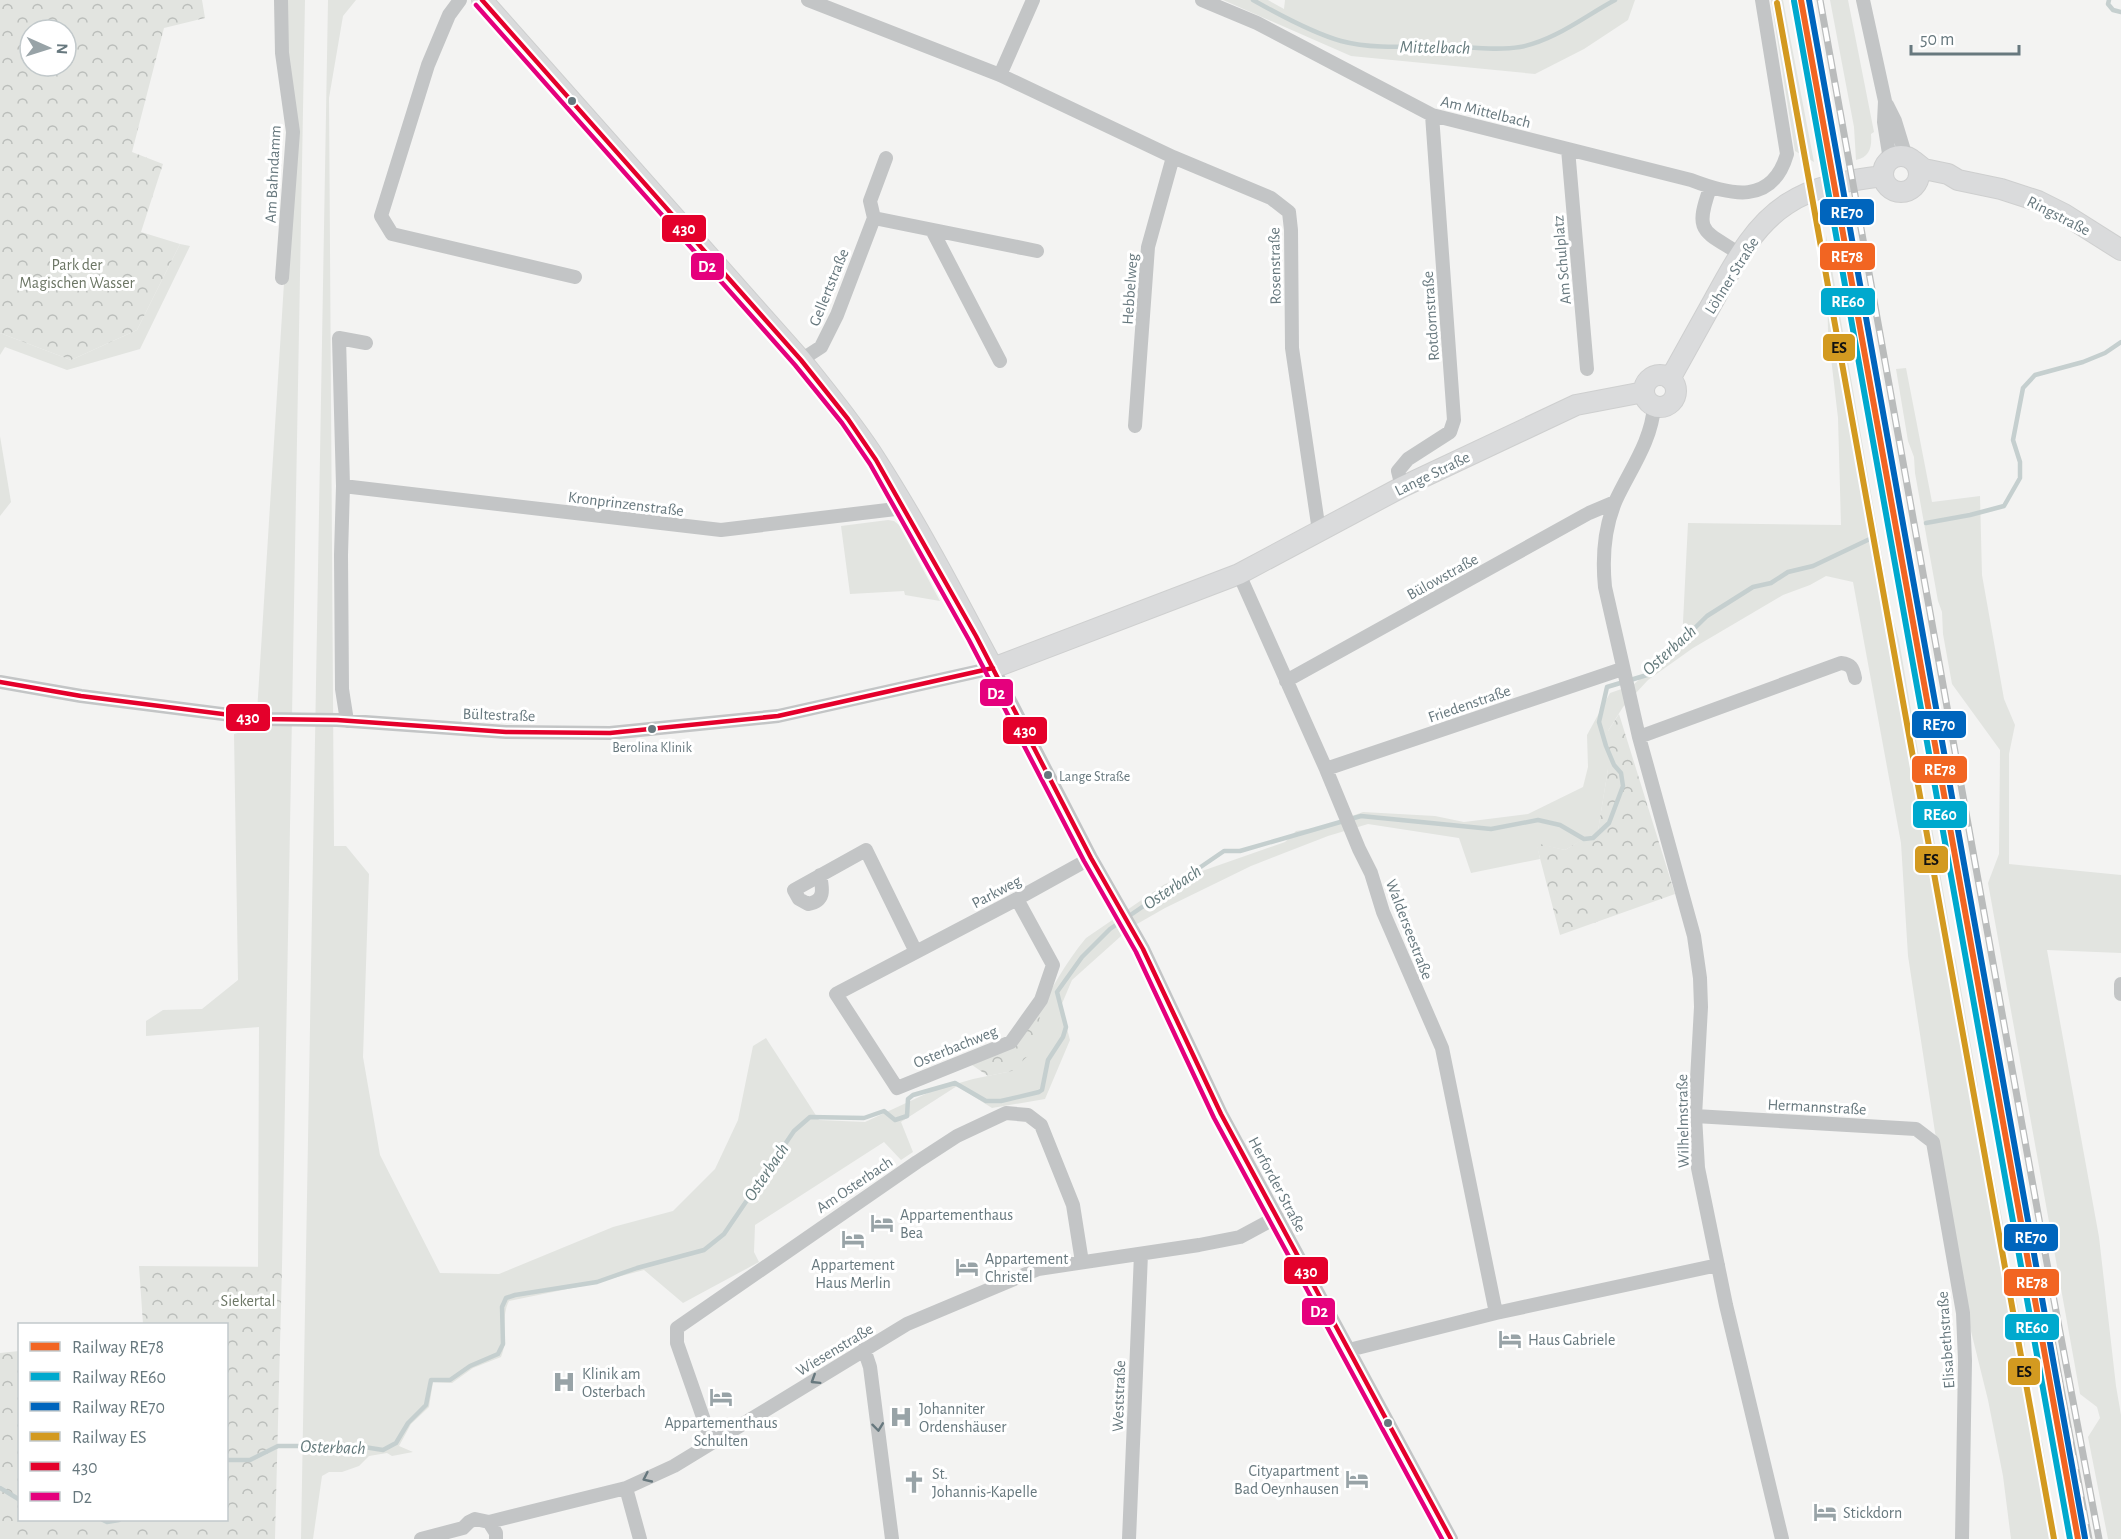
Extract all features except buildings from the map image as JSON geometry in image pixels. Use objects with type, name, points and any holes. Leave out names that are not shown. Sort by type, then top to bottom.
[{"type":"street","name":"Am Bahndamm","points":[[281,0],[282,53],[293,132],[282,278]]},
{"type":"street","points":[[460,0],[449,15],[428,64],[381,216],[392,234],[575,277]]},
{"type":"street","points":[[482,0],[801,360],[848,419],[876,459],[993,668]]},
{"type":"street","name":"Rosenstraße","points":[[808,0],[1000,75],[1173,157],[1271,198],[1289,212],[1292,348],[1319,531]]},
{"type":"street","points":[[1000,75],[1033,0]]},
{"type":"street","name":"Am Mittelbach","points":[[1202,0],[1257,23],[1432,115],[1690,180],[1731,193],[1760,190],[1774,180],[1787,154],[1762,0]]},
{"type":"street","points":[[1863,0],[1885,101],[1895,121],[1898,164],[1885,182],[1894,190],[1911,188],[1918,178],[1918,172],[1898,164]]},
{"type":"street","name":"Rotdornstraße","points":[[1402,487],[1398,471],[1408,459],[1450,432],[1454,420],[1432,115]]},
{"type":"street","name":"Am Schulplatz","points":[[1568,149],[1587,369]]},
{"type":"street","name":"Hebbelweg","points":[[1135,426],[1148,247],[1173,157]]},
{"type":"street","name":"Gellertstraße","points":[[801,360],[821,347],[837,315],[874,218],[870,201],[886,158]]},
{"type":"street","name":"Ringstraße","points":[[1898,164],[1948,174],[1958,180],[2001,189],[2038,201],[2079,222],[2121,250]]},
{"type":"street","name":"Löhner Straße","points":[[1649,399],[1645,387],[1651,378],[1660,375],[1670,379],[1740,254],[1768,220],[1794,200],[1898,164]]},
{"type":"street","name":"Ringstraße","points":[[1911,188],[1923,183],[1946,184],[1958,180]]},
{"type":"street","points":[[1710,188],[1702,211],[1701,219],[1704,227],[1711,235],[1740,254]]},
{"type":"street","points":[[874,218],[1037,250]]},
{"type":"street","points":[[932,230],[1000,361]]},
{"type":"street","points":[[342,721],[343,486],[339,338],[366,343]]},
{"type":"street","points":[[1624,674],[1608,606],[1603,568],[1605,536],[1615,502],[1651,425],[1649,399]]},
{"type":"street","name":"Lange Straße","points":[[993,668],[1239,574],[1402,487],[1576,405],[1649,399]]},
{"type":"street","name":"Kronprinzenstraße","points":[[343,486],[715,530],[904,508]]},
{"type":"street","name":"Bülowstraße","points":[[1286,681],[1589,513],[1615,502]]},
{"type":"street","name":"Walderseestraße","points":[[1239,574],[1371,873],[1383,912],[1442,1048],[1496,1313]]},
{"type":"street","points":[[1639,737],[1841,663],[1849,664],[1855,678]]},
{"type":"street","name":"Bültestraße","points":[[0,682],[93,697],[262,719],[342,721],[506,732],[610,733],[778,716],[993,668]]},
{"type":"street","name":"Herforder Straße","points":[[993,668],[1091,858],[1131,927],[1221,1114],[1451,1539]]},
{"type":"street","name":"Wilhelmstraße","points":[[1624,674],[1639,737],[1695,936],[1701,1007],[1695,1116],[1698,1168],[1718,1265],[1782,1539]]},
{"type":"street","name":"Friedenstraße","points":[[1326,769],[1624,674]]},
{"type":"street","points":[[820,875],[866,850],[916,952]]},
{"type":"street","name":"Parkweg","points":[[836,994],[1091,858]]},
{"type":"street","name":"Osterbachweg","points":[[836,994],[897,1088],[1011,1042],[1041,999],[1053,965],[1017,899]]},
{"type":"street","points":[[2121,984],[2121,994]]},
{"type":"street","name":"Am Osterbach","points":[[712,1443],[678,1343],[677,1328],[786,1251],[957,1136],[1006,1113],[1028,1115],[1041,1125],[1073,1205],[1082,1262]]},
{"type":"street","name":"Hermannstraße","points":[[1695,1116],[1916,1129],[1933,1142]]},
{"type":"street","name":"Elisabethstraße","points":[[1933,1142],[1963,1313],[1965,1361],[1962,1539]]},
{"type":"street","name":"Wiesenstraße","points":[[421,1539],[462,1534],[469,1522],[475,1519],[489,1522],[626,1488],[674,1466],[907,1324],[1038,1269],[1240,1237],[1277,1217]]},
{"type":"street","name":"Weststraße","points":[[1129,1539],[1141,1254]]},
{"type":"street","points":[[1349,1350],[1496,1313],[1718,1265]]},
{"type":"street","points":[[864,1349],[870,1366],[892,1539]]},
{"type":"street","points":[[626,1488],[640,1539]]},
{"type":"street","points":[[489,1522],[493,1526],[496,1539]]},
{"type":"green space","name":"Park der Magischen Wasser","points":[[0,0],[202,0],[205,18],[164,28],[132,152],[163,164],[141,232],[180,244],[137,330],[71,360],[0,333]]},
{"type":"green space","points":[[285,0],[305,0],[282,1267],[258,1267],[259,1027],[146,1036],[146,1021],[163,1010],[202,1009],[238,980],[234,734],[256,728],[284,283],[295,150]]},
{"type":"green space","points":[[328,0],[356,0],[343,16],[329,98],[334,846],[346,846],[369,874],[363,1057],[380,1155],[440,1273],[499,1274],[613,1227],[673,1211],[715,1169],[738,1120],[753,1046],[766,1038],[819,1120],[865,1122],[932,1091],[1012,1071],[1063,969],[1086,938],[1165,884],[1285,842],[1296,831],[1322,827],[1363,812],[1435,816],[1464,822],[1528,814],[1583,787],[1588,767],[1587,735],[1610,693],[1633,685],[1682,642],[1688,523],[1841,525],[1838,418],[1828,332],[1826,235],[1893,619],[1899,640],[1920,763],[1920,783],[1927,800],[1950,929],[1949,939],[1956,961],[1978,1086],[1977,1097],[2008,1250],[2006,1260],[2013,1282],[2025,1345],[2026,1367],[2036,1411],[2033,1422],[2035,1432],[2042,1441],[2058,1539],[2011,1539],[2003,1476],[1988,1400],[1966,1311],[1937,1145],[1908,956],[1901,843],[1853,582],[1826,576],[1783,595],[1693,648],[1648,680],[1623,707],[1608,731],[1608,769],[1598,831],[1565,850],[1537,844],[1540,859],[1471,873],[1459,838],[1368,824],[1328,836],[1251,866],[1165,908],[1130,928],[1072,980],[1061,1006],[1070,1040],[1045,1099],[992,1108],[957,1086],[901,1122],[913,1152],[901,1160],[884,1142],[755,1225],[754,1252],[759,1262],[683,1303],[644,1270],[587,1285],[509,1301],[505,1314],[501,1357],[473,1368],[452,1383],[433,1382],[429,1407],[411,1424],[399,1446],[413,1452],[392,1456],[387,1453],[369,1456],[359,1466],[342,1472],[329,1472],[322,1476],[313,1539],[301,1539]]},
{"type":"green space","points":[[1223,0],[1268,0],[1284,9],[1285,0],[1635,0],[1628,20],[1584,49],[1535,74],[1351,56]]},
{"type":"green space","points":[[1771,0],[1783,0],[1814,162],[1795,151]]},
{"type":"green space","points":[[1830,0],[1848,0],[1874,132],[1871,134],[1867,154],[1856,160],[1854,127]]},
{"type":"green space","points":[[180,244],[190,246],[140,349],[67,370],[5,347],[0,355],[0,333],[71,360],[137,330]]},
{"type":"green space","points":[[1906,368],[1932,502],[1980,496],[1982,575],[2004,699],[2015,725],[2009,754],[2009,864],[2121,875],[2121,953],[2047,950],[2099,1237],[2121,1415],[2121,1539],[2108,1539],[2088,1437],[2100,1418],[2097,1407],[2080,1394],[1988,883],[1999,854],[2000,750],[1952,684],[1943,634],[1942,612],[1938,601],[1914,457],[1908,441],[1896,369]]},
{"type":"green space","points":[[0,436],[11,502],[0,516]]},
{"type":"green space","points":[[888,520],[899,525],[940,601],[905,595],[904,591],[850,594],[841,526]]},
{"type":"green space","points":[[1619,714],[1675,894],[1560,935],[1536,843],[1565,850],[1598,830],[1608,769],[1608,731]]},
{"type":"green space","points":[[1041,1007],[1036,1048],[1012,1071],[988,1076],[972,1065],[1012,1047]]},
{"type":"green space","name":"Siekertal","points":[[139,1266],[282,1267],[275,1539],[0,1539],[0,1353],[18,1351],[18,1521],[228,1521],[228,1323],[143,1323]]},
{"type":"waterway","name":"Mittelbach","points":[[1253,0],[1320,33],[1354,44],[1380,47],[1446,46],[1492,49],[1533,44],[1569,27],[1615,0]]},
{"type":"waterway","points":[[2109,0],[2108,4],[2113,10],[2121,12]]},
{"type":"waterway","name":"Osterbach","points":[[1926,523],[2004,506],[2020,478],[2020,462],[2013,440],[2023,388],[2035,375],[2083,362],[2105,353],[2121,342]]},
{"type":"waterway","name":"Osterbach","points":[[228,1460],[250,1460],[278,1446],[358,1446],[383,1450],[396,1443],[408,1423],[426,1405],[431,1380],[450,1380],[470,1366],[498,1354],[503,1344],[502,1307],[506,1298],[597,1282],[637,1268],[704,1250],[724,1234],[794,1131],[810,1117],[864,1118],[884,1111],[895,1120],[907,1116],[908,1099],[913,1095],[955,1083],[986,1101],[1001,1101],[1039,1092],[1042,1090],[1048,1060],[1063,1037],[1066,1027],[1057,992],[1082,957],[1110,929],[1224,851],[1240,851],[1361,816],[1491,829],[1538,820],[1560,825],[1584,839],[1593,838],[1609,823],[1623,786],[1621,773],[1614,765],[1599,722],[1607,687],[1647,675],[1707,616],[1753,587],[1771,583],[1788,572],[1813,566],[1874,537]]},
{"type":"waterway","name":"Osterbach","points":[[0,1488],[18,1499]]},
{"type":"waterway","name":"Osterbach","points":[[105,1521],[113,1521]]},
{"type":"railway","points":[[1820,0],[2046,1258],[2099,1539]]},
{"type":"railway","points":[[2048,1318],[2089,1539]]},
{"type":"rail line","name":"RE78","points":[[1801,0],[2078,1539]]},
{"type":"rail line","name":"RE70","points":[[1809,0],[2085,1538]]},
{"type":"rail line","name":"RE60","points":[[1794,1],[2070,1539]]},
{"type":"rail line","name":"ES","points":[[1777,3],[2054,1539]]},
{"type":"transit line","name":"430","points":[[482,0],[801,360],[848,419],[876,460],[976,636],[1091,858],[1143,949],[1221,1114],[1451,1539]]},
{"type":"transit line","name":"D2","points":[[476,5],[795,365],[842,423],[870,464],[969,640],[1084,861],[1136,952],[1214,1118],[1442,1539]]},
{"type":"transit line","name":"430","points":[[0,682],[81,696],[262,719],[337,720],[506,732],[610,733],[778,716],[993,668]]},
{"type":"place","name":"Berolina Klinik","points":[[652,729]]},
{"type":"place","name":"Lange Straße","points":[[1048,775]]},
{"type":"place","name":"Appartementhaus Bea","points":[[882,1223]]},
{"type":"place","name":"Appartement Haus Merlin","points":[[853,1239]]},
{"type":"place","name":"Appartement Christel","points":[[967,1267]]},
{"type":"place","name":"Haus Gabriele","points":[[1510,1339]]},
{"type":"place","name":"Klinik am Osterbach","points":[[564,1382]]},
{"type":"place","name":"Appartementhaus Schulten","points":[[721,1397]]},
{"type":"place","name":"Johanniter Ordenshäuser","points":[[901,1417]]},
{"type":"place","name":"Cityapartment Bad Oeynhausen","points":[[1357,1479]]},
{"type":"place","name":"St. Johannis-Kapelle","points":[[914,1482]]},
{"type":"place","name":"Stickdorn","points":[[1825,1512]]}]
